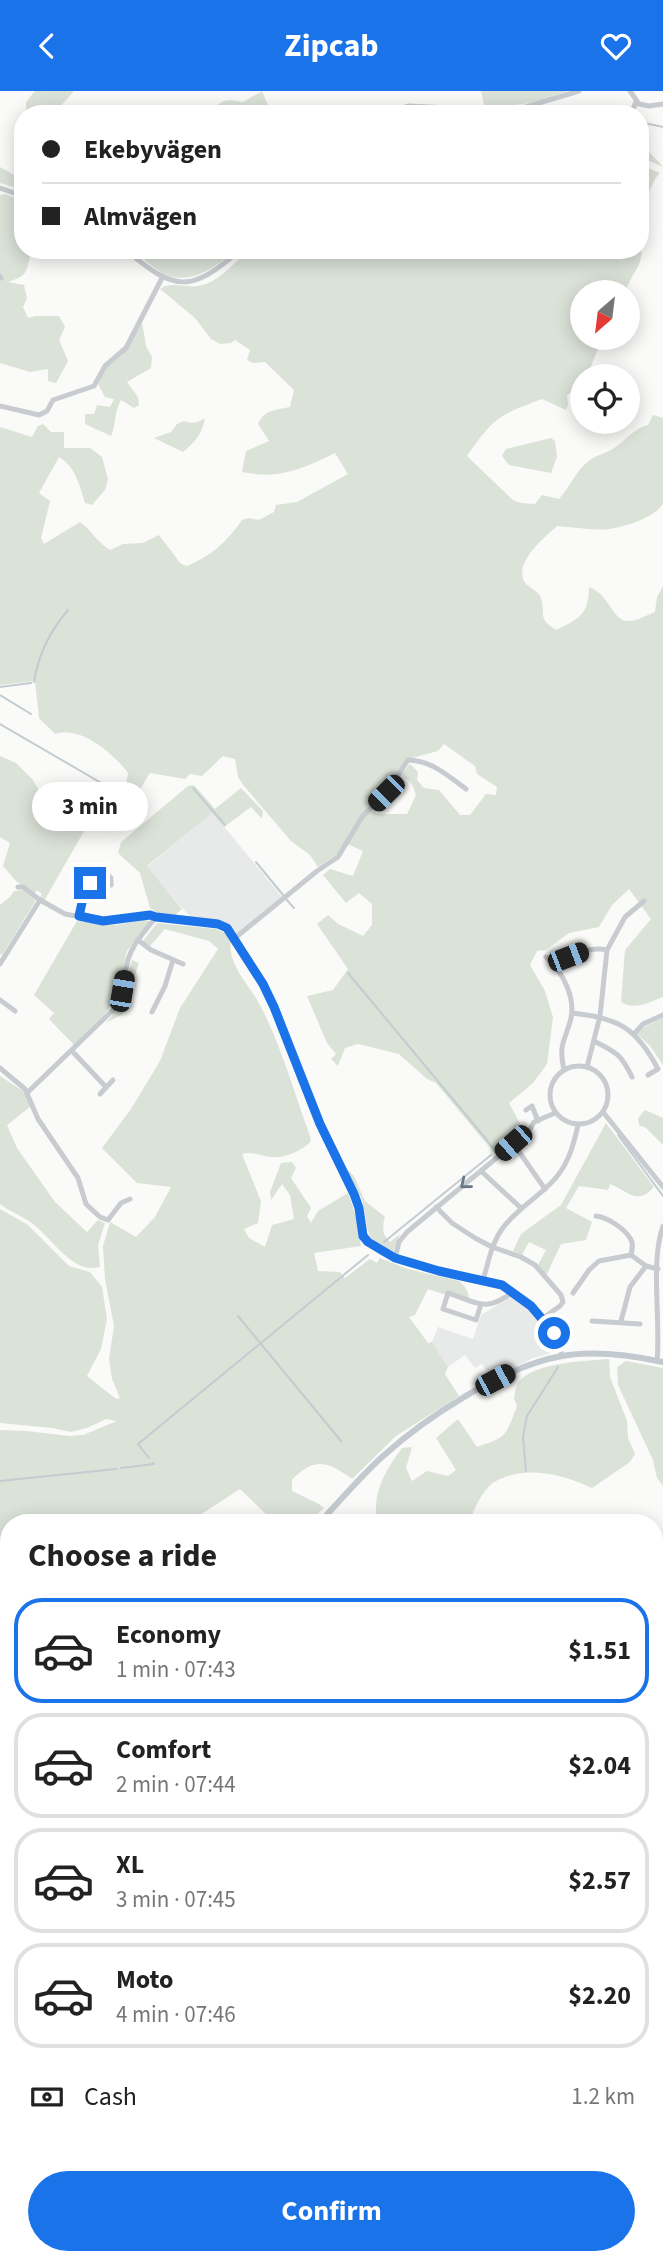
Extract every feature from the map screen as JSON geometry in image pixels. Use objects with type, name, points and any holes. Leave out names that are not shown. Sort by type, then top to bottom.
[{"type":"main road","points":[[327,1514],[363,1475],[402,1440],[471,1393],[508,1374],[531,1364],[562,1356],[615,1355],[660,1361]]},
{"type":"street","points":[[532,105],[579,91]]},
{"type":"street","points":[[630,91],[636,101],[646,105]]},
{"type":"street","points":[[634,105],[636,101]]},
{"type":"street","points":[[138,259],[163,278],[188,283],[201,280],[230,259]]},
{"type":"street","points":[[0,406],[39,415],[47,411],[53,400],[94,386],[105,366],[125,348],[163,278]]},
{"type":"street","points":[[235,939],[317,871],[338,857],[362,817],[386,793],[408,760],[418,760],[435,767],[466,789]]},
{"type":"street","points":[[79,916],[84,894],[90,883]]},
{"type":"street","points":[[18,887],[23,887],[65,914],[103,921],[150,915],[218,924],[227,928],[263,984],[274,1007],[320,1124],[354,1194],[363,1236],[374,1248],[395,1258],[502,1285],[543,1318],[560,1343],[562,1356]]},
{"type":"street","points":[[1,960],[40,900]]},
{"type":"street","points":[[587,1066],[600,1016],[607,950],[625,917],[644,901]]},
{"type":"street","points":[[27,1093],[114,1009],[122,991],[128,960],[138,940],[156,917]]},
{"type":"street","points":[[138,940],[151,950],[183,964]]},
{"type":"street","points":[[556,966],[568,957],[584,951],[598,948],[607,950]]},
{"type":"street","points":[[546,957],[556,966],[566,985],[572,1013],[561,1045],[564,1070]]},
{"type":"street","points":[[152,1012],[165,986],[173,960]]},
{"type":"street","points":[[0,999],[15,1011]]},
{"type":"street","points":[[572,1013],[600,1016],[634,1034],[647,1048],[658,1069],[648,1075]]},
{"type":"street","points":[[634,1034],[643,1024],[663,1015]]},
{"type":"street","points":[[594,1041],[614,1051],[625,1061],[632,1077]]},
{"type":"street","points":[[72,1051],[106,1087]]},
{"type":"street","points":[[572,1066],[587,1066],[599,1074],[608,1093],[603,1112],[597,1118],[578,1125],[567,1122],[555,1113],[551,1105],[551,1092],[555,1080],[564,1070],[572,1066]]},
{"type":"street","points":[[0,1068],[27,1093],[38,1119],[78,1178],[86,1204],[107,1220],[121,1203],[130,1199]]},
{"type":"street","points":[[100,1094],[113,1080]]},
{"type":"street","points":[[526,1110],[532,1106],[536,1121]]},
{"type":"street","points":[[603,1112],[663,1187]]},
{"type":"street","points":[[395,1258],[400,1242],[407,1232],[528,1131],[536,1121],[555,1113]]},
{"type":"street","points":[[483,1281],[492,1247],[503,1228],[563,1169],[570,1156],[578,1125]]},
{"type":"street","points":[[513,1143],[545,1189]]},
{"type":"street","points":[[481,1171],[521,1208]]},
{"type":"street","points":[[436,1207],[452,1223],[492,1247],[535,1265],[561,1295],[563,1301],[543,1318]]},
{"type":"street","points":[[596,1216],[610,1221],[630,1237],[631,1255]]},
{"type":"street","points":[[660,1361],[661,1298],[658,1269],[663,1226]]},
{"type":"street","points":[[573,1293],[599,1261],[631,1255],[646,1266],[658,1269]]},
{"type":"street","points":[[621,1321],[631,1287],[646,1266]]},
{"type":"street","points":[[481,1304],[475,1320],[443,1309],[448,1293],[488,1306],[500,1302],[513,1292]]},
{"type":"street","points":[[592,1321],[640,1324]]},
{"type":"shaded area","points":[[35,91],[74,91],[61,105],[26,105]]},
{"type":"shaded area","points":[[262,91],[268,105],[218,105],[231,100],[243,102]]},
{"type":"shaded area","points":[[481,91],[568,91],[527,103],[484,105]]},
{"type":"shaded area","points":[[649,152],[663,167],[649,161]]},
{"type":"shaded area","points":[[0,167],[14,175],[14,187],[0,183]]},
{"type":"shaded area","points":[[649,168],[660,173],[649,196]]},
{"type":"shaded area","points":[[0,195],[14,198],[14,259],[29,259],[24,274],[8,282],[24,285],[27,298],[23,307],[28,318],[59,316],[65,327],[59,340],[68,361],[56,383],[48,381],[48,369],[30,372],[0,363]]},
{"type":"shaded area","points":[[144,259],[224,259],[202,273],[184,278],[164,274]]},
{"type":"shaded area","points":[[239,259],[640,259],[631,280],[570,280],[570,350],[598,350],[592,364],[570,364],[570,393],[567,395],[566,410],[542,399],[516,409],[491,425],[467,456],[513,500],[535,504],[542,495],[559,499],[590,460],[616,447],[632,434],[640,434],[640,428],[648,425],[653,415],[663,418],[663,503],[660,508],[639,521],[609,529],[557,526],[533,549],[522,571],[525,582],[541,598],[544,619],[556,630],[585,610],[589,587],[601,595],[618,617],[630,621],[655,612],[657,597],[663,586],[663,997],[637,1006],[621,1002],[625,950],[651,919],[629,889],[612,905],[599,927],[569,933],[546,950],[537,951],[530,965],[545,991],[553,1017],[547,1064],[533,1083],[509,1103],[523,1129],[495,1154],[436,1083],[427,1079],[399,1054],[358,1044],[345,1048],[338,1066],[331,1059],[336,1054],[327,1043],[307,996],[333,990],[348,969],[317,924],[328,915],[338,924],[363,936],[372,925],[372,904],[359,893],[346,903],[323,875],[330,869],[353,876],[363,851],[345,843],[336,855],[318,867],[310,855],[291,841],[244,786],[238,777],[235,759],[223,756],[202,776],[190,774],[185,779],[150,773],[139,791],[148,806],[136,814],[118,816],[120,795],[125,791],[128,773],[122,765],[85,737],[65,732],[55,734],[39,718],[35,681],[0,685],[0,427],[32,437],[38,426],[43,424],[51,432],[64,432],[64,448],[90,448],[102,457],[108,479],[105,490],[92,505],[85,503],[73,471],[59,457],[39,493],[50,501],[41,538],[44,544],[80,522],[110,550],[123,544],[143,543],[159,535],[181,564],[187,566],[218,547],[242,520],[259,520],[274,512],[276,505],[297,502],[348,474],[335,453],[312,464],[279,474],[242,472],[246,451],[269,441],[258,424],[260,419],[271,411],[290,407],[294,390],[265,362],[253,363],[247,360],[250,350],[235,340],[220,344],[211,339],[195,318],[160,289],[169,285],[193,286],[212,281]],"holes":[[[444,744],[475,766],[477,774],[497,787],[496,795],[486,794],[470,815],[460,815],[439,790],[424,788],[417,780],[418,772],[410,764],[401,774],[412,784],[416,795],[407,814],[377,814],[369,809],[408,759],[438,751]]]},
{"type":"shaded area","points":[[142,322],[146,346],[152,357],[151,368],[127,382],[138,397],[139,405],[134,408],[121,400],[111,436],[85,424],[85,414],[94,414],[97,405],[110,407],[114,399],[105,397],[98,384],[106,368],[122,355]]},
{"type":"shaded area","points":[[205,418],[198,437],[183,452],[154,438],[171,432],[177,424],[184,421],[195,423]]},
{"type":"shaded area","points":[[551,438],[555,441],[557,457],[551,473],[509,465],[502,456],[506,449]]},
{"type":"shaded area","points":[[0,756],[16,763],[33,780],[43,798],[62,815],[91,819],[44,901],[40,897],[42,894],[37,890],[34,894],[16,881],[3,866],[10,843],[0,837]]},
{"type":"shaded area","points":[[194,785],[215,809],[241,788],[263,811],[262,819],[251,807],[224,827],[212,813],[147,866],[182,909],[174,916],[158,913],[150,908],[140,873],[118,853],[121,842],[188,786]]},
{"type":"shaded area","points":[[212,812],[282,897],[236,935],[221,922],[191,918],[147,867]]},
{"type":"shaded area","points":[[23,890],[35,899],[35,902],[2,955],[0,905],[14,891]]},
{"type":"shaded area","points":[[77,921],[116,925],[150,921],[127,951],[116,999],[74,1045],[49,1019],[54,1013],[34,995]]},
{"type":"shaded area","points":[[157,923],[216,929],[225,933],[231,940],[234,963],[256,998],[286,1065],[311,1141],[287,1155],[275,1157],[242,1154],[261,1201],[258,1223],[244,1229],[249,1238],[265,1247],[272,1225],[294,1219],[290,1195],[282,1184],[271,1200],[270,1192],[281,1163],[292,1162],[296,1168],[291,1178],[311,1208],[307,1216],[311,1223],[318,1211],[348,1193],[356,1216],[361,1246],[314,1253],[318,1271],[340,1272],[345,1278],[370,1259],[377,1263],[380,1258],[408,1269],[459,1281],[467,1290],[469,1298],[428,1289],[415,1315],[409,1317],[428,1343],[432,1342],[448,1367],[445,1374],[459,1396],[396,1436],[352,1479],[335,1468],[321,1464],[300,1473],[292,1480],[292,1491],[324,1508],[318,1514],[266,1514],[240,1489],[202,1514],[0,1514],[0,1430],[83,1435],[117,1421],[106,1419],[71,1432],[0,1423],[0,1209],[28,1225],[69,1266],[90,1272],[102,1287],[107,1319],[101,1349],[87,1376],[116,1399],[120,1398],[112,1379],[109,1359],[114,1326],[105,1279],[103,1246],[110,1222],[136,1237],[155,1217],[171,1187],[137,1183],[102,1148],[131,1109],[160,1061],[180,1008],[218,949],[209,941],[165,929],[150,946],[143,941]]},
{"type":"shaded area","points":[[132,960],[139,963],[130,989],[132,1001],[123,1014],[106,1023],[120,1000]]},
{"type":"shaded area","points":[[663,1018],[663,1065],[650,1046],[637,1034],[644,1027]]},
{"type":"shaded area","points":[[0,1076],[23,1091],[31,1106],[7,1125],[17,1148],[55,1202],[87,1232],[98,1220],[105,1223],[98,1245],[100,1267],[90,1268],[72,1261],[33,1224],[0,1204]]},
{"type":"shaded area","points":[[645,1110],[663,1118],[663,1145],[646,1128],[639,1125],[638,1118]]},
{"type":"shaded area","points":[[606,1123],[654,1187],[648,1193],[637,1196],[610,1184],[608,1190],[579,1186],[566,1208],[592,1222],[586,1240],[561,1244],[546,1276],[538,1265],[546,1250],[529,1242],[522,1255],[513,1251],[521,1234],[561,1205]]},
{"type":"shaded area","points":[[341,1163],[354,1176],[365,1201],[385,1217],[383,1230],[387,1239],[390,1242],[400,1234],[393,1252],[371,1238],[361,1198]]},
{"type":"shaded area","points":[[514,1295],[544,1322],[556,1341],[554,1352],[533,1358],[493,1379],[482,1364],[475,1368],[465,1355],[448,1367],[432,1342],[438,1327],[473,1339],[481,1315]]},
{"type":"shaded area","points":[[609,1359],[610,1377],[627,1421],[628,1438],[635,1454],[630,1462],[592,1488],[544,1473],[508,1476],[487,1488],[473,1514],[376,1514],[376,1501],[381,1483],[402,1448],[412,1447],[406,1468],[412,1481],[427,1471],[448,1476],[456,1470],[436,1438],[458,1419],[477,1447],[500,1437],[508,1429],[517,1406],[514,1399],[518,1383],[535,1371],[574,1362]]},
{"type":"shaded area","points":[[626,1361],[663,1368],[663,1486],[657,1478],[653,1460],[618,1385],[617,1367]]},
{"type":"waterway","points":[[649,124],[663,127]]},
{"type":"waterway","points":[[34,682],[46,644],[68,610]]},
{"type":"waterway","points":[[0,687],[31,683]]},
{"type":"waterway","points":[[0,695],[31,714]]},
{"type":"waterway","points":[[0,724],[115,791]]},
{"type":"waterway","points":[[193,788],[225,825]]},
{"type":"waterway","points":[[89,818],[106,789]]},
{"type":"waterway","points":[[256,862],[283,895]]},
{"type":"waterway","points":[[286,899],[294,908]]},
{"type":"waterway","points":[[348,973],[496,1151]]},
{"type":"waterway","points":[[496,1151],[522,1128]]},
{"type":"waterway","points":[[618,1135],[663,1196]]},
{"type":"waterway","points":[[384,1242],[491,1155]]},
{"type":"waterway","points":[[149,1458],[138,1444],[368,1255]]},
{"type":"waterway","points":[[238,1316],[341,1441]]},
{"type":"waterway","points":[[526,1471],[523,1437],[527,1416],[558,1367]]},
{"type":"waterway","points":[[121,1468],[153,1463]]},
{"type":"waterway","points":[[0,1481],[116,1469]]},
{"type":"route","points":[[90,883],[84,894],[79,916],[103,921],[150,915],[218,924],[227,928],[263,984],[274,1007],[320,1124],[354,1194],[363,1236],[374,1248],[395,1258],[439,1271],[502,1285],[531,1306],[554,1333]]}]
